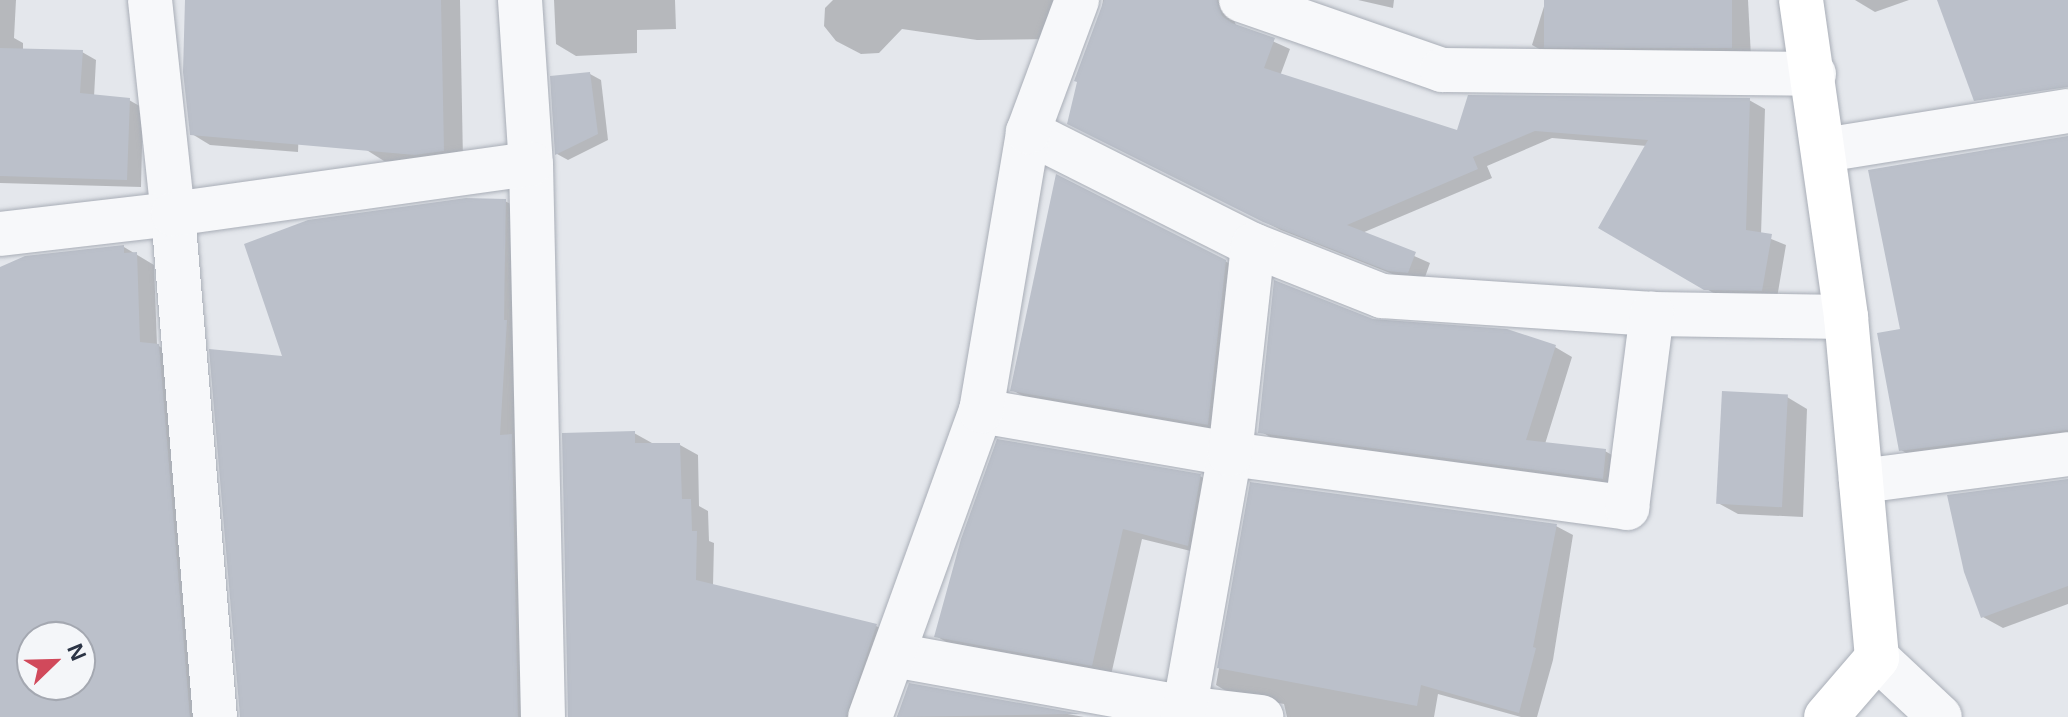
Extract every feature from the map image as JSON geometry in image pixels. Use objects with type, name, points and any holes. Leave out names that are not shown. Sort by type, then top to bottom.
[{"type":"street","points":[[150,0],[173,214],[215,717]]},
{"type":"street","points":[[520,0],[531,164],[543,717]]},
{"type":"street","points":[[870,717],[981,411],[1028,132],[1077,0]]},
{"type":"street","points":[[1241,0],[1442,70],[1814,74]]},
{"type":"street","points":[[1801,0],[1814,74],[1846,317],[1877,658],[1940,717]]},
{"type":"street","points":[[1824,150],[2068,111]]},
{"type":"street","points":[[1028,132],[1253,245],[1382,296],[1652,314],[1846,317]]},
{"type":"street","points":[[0,234],[173,214],[531,164]]},
{"type":"street","points":[[1184,713],[1230,454],[1253,245]]},
{"type":"street","points":[[981,411],[1230,454],[1627,508],[1652,314]]},
{"type":"street","points":[[1861,481],[2068,454]]},
{"type":"street","points":[[894,655],[1184,713],[1261,717]]},
{"type":"street","points":[[1826,717],[1877,658]]},
{"type":"building","points":[[185,0],[441,0],[444,151],[415,155],[190,135],[183,72]]},
{"type":"building","points":[[1104,0],[1217,0],[1222,16],[1232,23],[1275,38],[1264,68],[1457,130],[1468,95],[1750,98],[1746,230],[1772,234],[1762,291],[1704,290],[1598,228],[1648,140],[1535,131],[1473,157],[1478,169],[1347,225],[1416,252],[1408,273],[1388,271],[1263,222],[1067,124],[1077,82],[1074,81]]},
{"type":"building","points":[[1544,0],[1732,0],[1732,48],[1544,48]]},
{"type":"building","points":[[1937,0],[2068,0],[2068,87],[1974,101]]},
{"type":"building","points":[[0,48],[83,50],[80,93],[130,98],[127,180],[0,176]]},
{"type":"building","points":[[590,72],[598,134],[555,155],[550,76]]},
{"type":"building","points":[[2068,136],[2068,430],[1899,451],[1877,333],[1900,329],[1868,170]]},
{"type":"building","points":[[1056,174],[1226,260],[1208,425],[1010,391]]},
{"type":"building","points":[[466,198],[506,199],[504,320],[507,320],[500,435],[512,434],[518,717],[240,717],[209,349],[282,356],[244,244],[308,220]]},
{"type":"building","points":[[124,245],[124,253],[137,252],[140,342],[159,344],[190,717],[0,717],[0,267],[25,256]]},
{"type":"building","points":[[1274,280],[1373,319],[1507,329],[1556,345],[1526,440],[1606,449],[1603,479],[1258,433]]},
{"type":"building","points":[[1722,391],[1788,394],[1782,507],[1716,504]]},
{"type":"building","points":[[635,431],[635,443],[680,443],[682,499],[691,499],[692,531],[697,531],[696,580],[877,624],[846,717],[568,717],[562,433]]},
{"type":"building","points":[[997,439],[1201,474],[1188,546],[1123,529],[1092,666],[934,637],[961,539]]},
{"type":"building","points":[[2068,479],[2068,586],[1981,618],[1964,572],[1947,495]]},
{"type":"building","points":[[1250,482],[1557,524],[1533,647],[1536,648],[1519,713],[1421,685],[1417,706],[1217,668]]},
{"type":"building","points":[[909,683],[1081,714],[897,717]]}]
